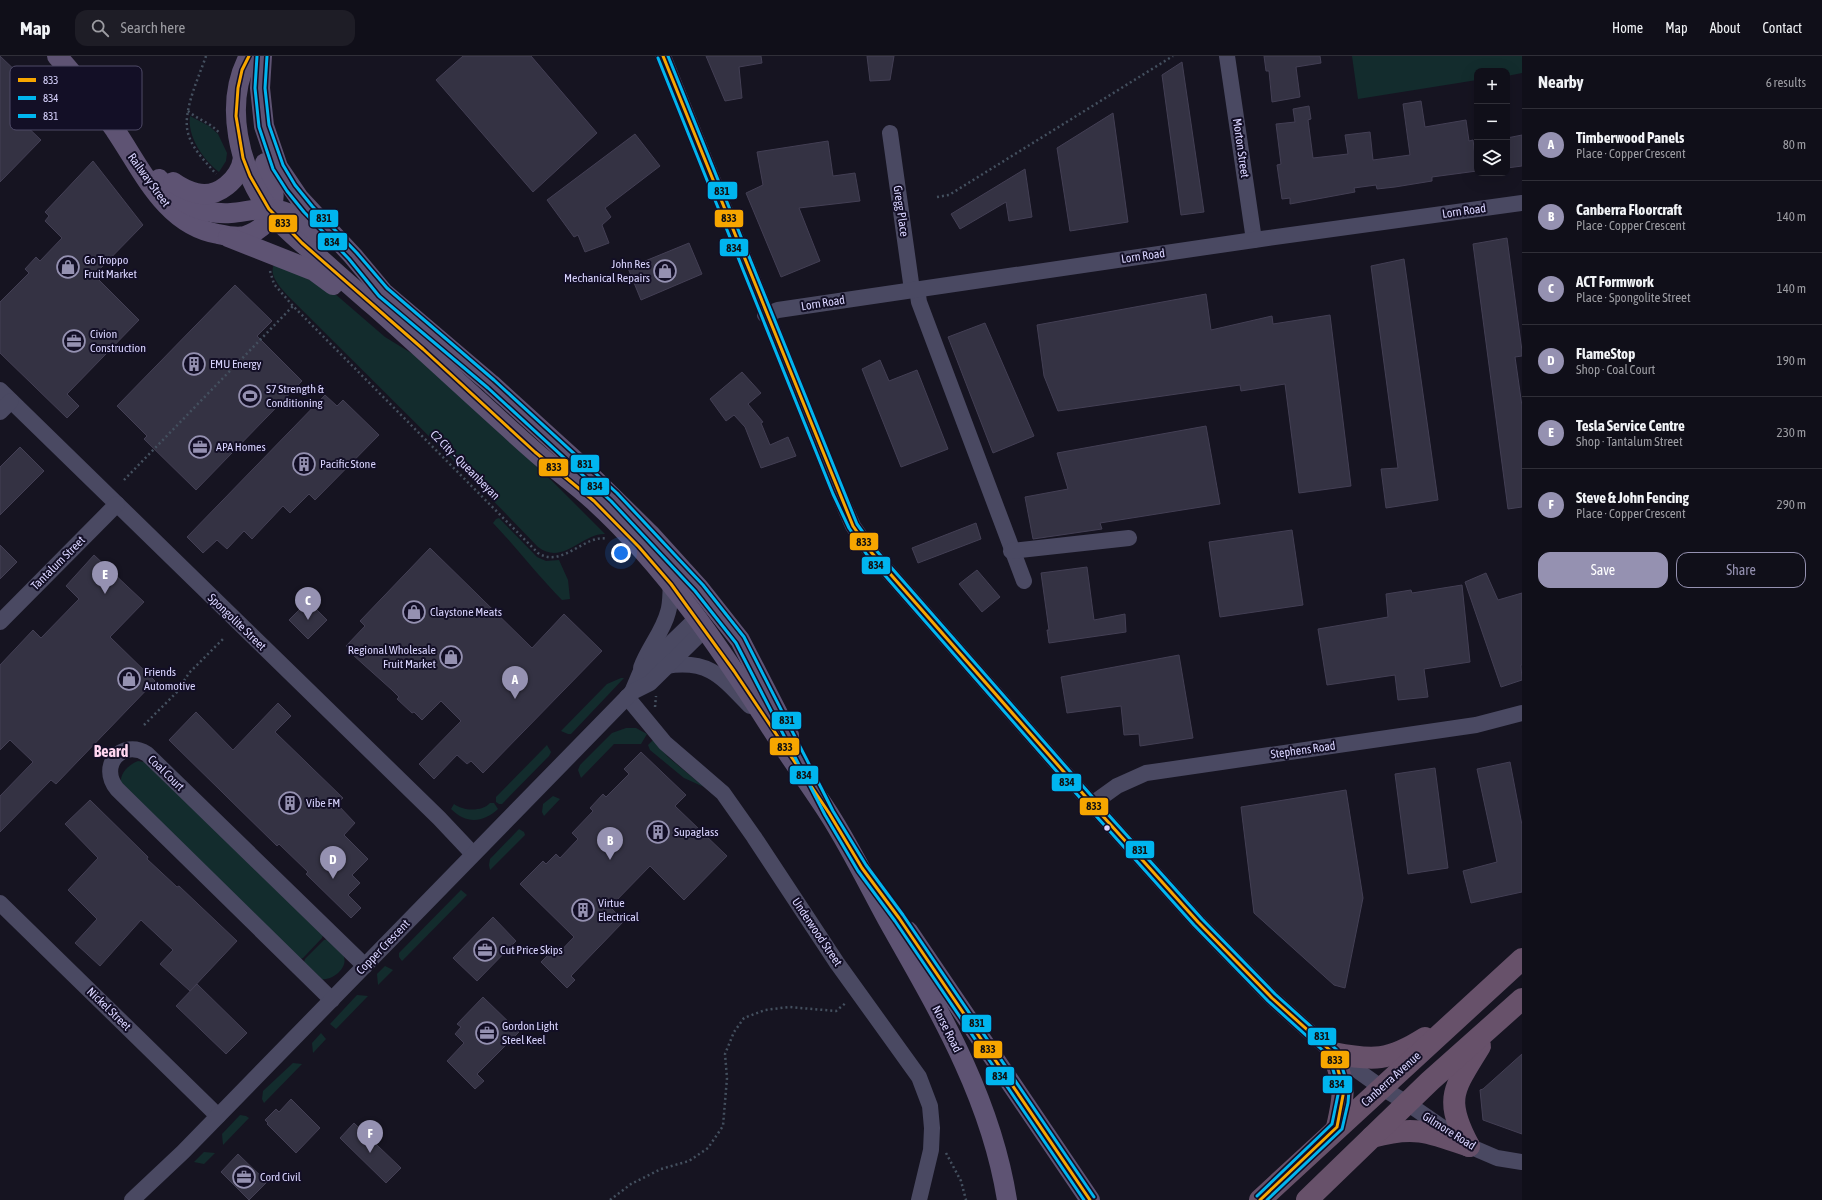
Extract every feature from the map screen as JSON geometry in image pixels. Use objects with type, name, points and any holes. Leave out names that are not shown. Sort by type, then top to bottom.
[{"type":"highway","name":"Canberra Avenue","points":[[1260,1200],[1297,1164],[1344,1114],[1382,1088],[1522,958]]},
{"type":"highway","points":[[1307,1200],[1407,1103],[1522,999]]},
{"type":"highway","points":[[1344,1114],[1344,1090],[1333,1053],[1374,1059],[1388,1056],[1417,1043],[1462,1014]]},
{"type":"highway","points":[[1469,1146],[1460,1128],[1454,1110],[1454,1094],[1459,1080],[1494,1024]]},
{"type":"highway","points":[[1371,1137],[1391,1131],[1421,1130],[1435,1133],[1469,1146]]},
{"type":"main road","name":"Railway Street","points":[[57,56],[66,66]]},
{"type":"main road","name":"Norse Road","points":[[257,60],[239,80],[237,96],[237,128],[243,158],[252,181],[271,210],[302,243],[423,349],[535,452],[594,501],[639,547],[670,584],[701,623],[829,813],[862,868],[899,918],[1090,1200]]},
{"type":"main road","name":"Norse Road","points":[[257,60],[260,100],[264,126],[270,146],[282,174],[299,198],[353,256],[383,292],[491,384],[608,492],[650,534],[716,609],[740,640],[829,813]]},
{"type":"main road","points":[[257,60],[254,127],[259,148],[273,185],[274,197],[271,210]]},
{"type":"main road","name":"Railway Street","points":[[115,130],[140,154],[180,187],[202,194],[213,193],[229,183],[238,174],[243,158]]},
{"type":"main road","name":"Railway Street","points":[[115,130],[159,198],[168,208],[193,226],[207,232],[225,236],[242,237],[252,233],[266,223],[271,210]]},
{"type":"main road","name":"Railway Street","points":[[140,154],[166,187],[191,206],[216,213],[271,210],[293,215],[305,221],[383,292]]},
{"type":"main road","points":[[225,236],[314,271],[387,333],[423,349]]},
{"type":"main road","points":[[701,623],[716,609]]},
{"type":"main road","name":"Norse Road","points":[[862,868],[875,896],[934,1003],[968,1070],[994,1137],[1008,1200]]},
{"type":"street","name":"Gilmore Road","points":[[663,56],[838,492],[853,526],[871,552],[1092,804],[1198,922],[1267,993],[1333,1053],[1382,1088],[1407,1103],[1469,1146],[1497,1158],[1522,1162]]},
{"type":"street","name":"Morton Street","points":[[1227,56],[1254,240]]},
{"type":"street","name":"Gregg Place","points":[[890,133],[914,290],[1024,581]]},
{"type":"street","name":"Lorn Road","points":[[766,315],[778,310],[1254,240],[1522,203]]},
{"type":"street","points":[[0,412],[6,395]]},
{"type":"street","name":"Spongolite Street","points":[[6,395],[439,818],[473,854]]},
{"type":"street","name":"Tantalum Street","points":[[0,622],[117,504]]},
{"type":"street","points":[[1012,551],[1128,538]]},
{"type":"street","points":[[640,674],[647,652],[667,616],[670,604],[670,584]]},
{"type":"street","name":"Copper Crescent","points":[[630,694],[640,674],[701,623]]},
{"type":"street","name":"Copper Crescent","points":[[132,1200],[183,1152],[630,694],[650,683],[701,623]]},
{"type":"street","points":[[666,666],[693,664],[718,675],[773,730]]},
{"type":"street","name":"Underwood Street","points":[[630,694],[665,742],[720,789],[859,993],[919,1077],[930,1106],[932,1128],[931,1150],[919,1200]]},
{"type":"street","name":"Stephens Road","points":[[1092,804],[1117,786],[1146,773],[1476,725],[1522,714]]},
{"type":"street","name":"Coal Court","points":[[332,1000],[117,789],[112,781],[110,771],[110,767],[117,756],[124,750],[132,749],[147,754],[364,966]]},
{"type":"street","name":"Nickel Street","points":[[0,903],[218,1116]]},
{"type":"path","points":[[206,56],[188,111],[186,124],[189,137],[216,174]]},
{"type":"path","points":[[936,197],[949,195],[1173,56]]},
{"type":"path","points":[[188,111],[214,127],[222,136]]},
{"type":"path","name":"C2 City - Queanbeyan","points":[[270,268],[270,274],[274,284],[293,306],[538,552],[546,557],[553,556],[572,552],[598,538],[605,538],[611,541]]},
{"type":"path","points":[[124,480],[293,306]]},
{"type":"path","points":[[144,725],[178,692],[189,673],[223,639]]},
{"type":"path","points":[[656,711],[655,700],[658,691]]},
{"type":"path","points":[[610,1200],[631,1184],[661,1169],[689,1161],[708,1148],[723,1126],[727,1078],[725,1054],[734,1032],[744,1018],[765,1010],[789,1007],[836,1011],[859,993]]},
{"type":"path","points":[[932,1128],[961,1181],[966,1200]]},
{"type":"green space","points":[[1352,56],[1522,56],[1522,73],[1510,75],[1510,68],[1474,68],[1474,80],[1358,99]]},
{"type":"green space","points":[[190,116],[209,126],[218,134],[227,153],[226,161],[219,172],[207,161],[197,147],[191,132]]},
{"type":"green space","points":[[276,262],[334,293],[385,337],[416,356],[537,466],[538,469],[605,534],[588,538],[564,551],[556,553],[547,552],[538,547],[479,486],[287,295],[275,280],[273,275],[273,266]]},
{"type":"green space","points":[[499,518],[537,557],[546,561],[559,560],[568,580],[570,599],[562,600],[493,523]]},
{"type":"green space","points":[[624,678],[571,734],[561,731],[607,684]]},
{"type":"green space","points":[[626,728],[636,728],[647,734],[641,744],[614,744],[581,778],[578,770],[580,765],[612,733]]},
{"type":"green space","points":[[653,740],[668,757],[704,787],[684,778],[650,750],[648,745]]},
{"type":"green space","points":[[547,745],[551,752],[549,756],[502,804],[496,802],[496,797]]},
{"type":"green space","points":[[138,761],[144,762],[323,935],[322,938],[303,958],[300,959],[121,782],[122,775],[126,769]]},
{"type":"green space","points":[[553,796],[560,799],[544,816],[542,812],[543,804]]},
{"type":"green space","points":[[490,803],[494,803],[498,809],[486,817],[474,820],[463,817],[451,809],[454,804],[462,808],[472,810],[482,808]]},
{"type":"green space","points":[[519,829],[524,832],[525,835],[490,870],[490,859]]},
{"type":"green space","points":[[461,890],[467,895],[402,961],[399,957],[399,953]]},
{"type":"green space","points":[[328,939],[342,953],[345,960],[339,972],[330,978],[322,979],[304,962],[305,959],[324,940]]},
{"type":"green space","points":[[385,966],[393,970],[378,985],[377,974]]},
{"type":"green space","points":[[357,995],[368,996],[336,1029],[330,1024]]},
{"type":"green space","points":[[321,1033],[326,1039],[313,1053],[312,1043]]},
{"type":"green space","points":[[293,1063],[302,1064],[264,1103],[262,1099],[263,1091]]},
{"type":"green space","points":[[240,1115],[249,1118],[223,1145],[222,1134]]},
{"type":"green space","points":[[204,1152],[215,1153],[204,1164],[194,1162]]},
{"type":"building","points":[[0,56],[10,66],[10,130],[31,130],[41,140],[0,182]]},
{"type":"building","points":[[463,56],[531,56],[597,133],[533,192],[436,80]]},
{"type":"building","points":[[706,56],[761,56],[762,63],[739,67],[742,98],[725,101]]},
{"type":"building","points":[[867,56],[894,56],[890,80],[870,81]]},
{"type":"building","points":[[1264,56],[1320,56],[1321,63],[1296,67],[1300,97],[1272,102],[1269,71],[1266,71]]},
{"type":"building","points":[[1182,62],[1204,212],[1181,215],[1162,75]]},
{"type":"building","points":[[1421,101],[1425,127],[1466,120],[1469,141],[1473,140],[1474,171],[1432,177],[1432,181],[1395,187],[1377,189],[1376,185],[1354,188],[1355,192],[1290,204],[1290,198],[1282,199],[1277,165],[1281,164],[1276,124],[1295,122],[1293,109],[1309,106],[1311,119],[1308,120],[1313,158],[1348,154],[1345,135],[1370,132],[1373,160],[1410,155],[1403,104]]},
{"type":"building","points":[[1113,113],[1128,222],[1070,231],[1057,148]]},
{"type":"building","points":[[635,134],[660,166],[605,208],[611,217],[602,225],[609,243],[585,252],[578,235],[574,237],[547,200]]},
{"type":"building","points":[[1522,135],[1522,166],[1510,168],[1510,137]]},
{"type":"building","points":[[828,141],[833,176],[855,173],[860,201],[799,208],[820,261],[781,277],[746,193],[763,185],[757,152]]},
{"type":"building","points":[[93,161],[143,225],[94,275],[139,320],[67,394],[79,406],[67,418],[0,353],[0,302],[29,273],[25,269],[36,257],[40,261],[62,238],[45,221],[49,216],[45,212]]},
{"type":"building","points":[[1025,169],[1032,217],[1009,221],[1006,202],[960,229],[951,214]]},
{"type":"building","points":[[1507,238],[1522,351],[1522,356],[1515,357],[1522,406],[1522,507],[1508,509],[1473,244]]},
{"type":"building","name":"John Res Mechanical Repairs","points":[[689,243],[702,274],[641,300],[628,268]]},
{"type":"building","points":[[1404,259],[1438,500],[1386,508],[1381,469],[1398,468],[1371,266]]},
{"type":"building","points":[[235,285],[272,321],[257,336],[302,381],[196,490],[144,439],[147,436],[117,406]]},
{"type":"building","points":[[1206,294],[1211,330],[1272,316],[1273,324],[1330,315],[1351,486],[1299,493],[1285,384],[1241,391],[1240,385],[1058,411],[1044,376],[1037,325]]},
{"type":"building","points":[[985,323],[1034,436],[993,453],[948,337]]},
{"type":"building","points":[[880,360],[889,381],[917,370],[948,449],[901,467],[862,369]]},
{"type":"building","points":[[742,372],[761,393],[748,404],[763,422],[761,423],[770,445],[788,437],[796,456],[761,468],[745,427],[734,415],[726,421],[710,399]]},
{"type":"building","name":"Pacific Stone","points":[[325,395],[337,406],[343,400],[379,435],[315,500],[309,494],[290,513],[283,506],[252,539],[244,531],[227,549],[217,540],[203,553],[187,537]]},
{"type":"building","points":[[1206,426],[1220,504],[1100,523],[1102,529],[1033,539],[1025,497],[1068,489],[1057,453]]},
{"type":"building","points":[[20,447],[44,471],[0,515],[0,467]]},
{"type":"building","points":[[976,523],[981,539],[918,563],[912,548]]},
{"type":"building","points":[[1292,530],[1303,605],[1220,617],[1209,542]]},
{"type":"building","points":[[0,545],[17,562],[0,579]]},
{"type":"building","points":[[430,548],[532,648],[564,614],[602,651],[483,773],[471,761],[467,764],[457,755],[434,779],[419,764],[461,721],[441,701],[422,720],[397,699],[399,697],[353,655],[355,654],[346,646],[365,626],[360,621]]},
{"type":"building","points":[[94,555],[144,602],[110,637],[155,681],[56,784],[51,780],[0,832],[0,796],[33,762],[10,740],[0,750],[0,665],[33,630],[41,638],[79,599],[66,586]]},
{"type":"building","points":[[1087,567],[1094,620],[1125,614],[1126,632],[1049,643],[1047,630],[1049,630],[1041,573]]},
{"type":"building","points":[[977,570],[1000,597],[982,612],[959,584]]},
{"type":"building","points":[[1486,573],[1498,600],[1522,593],[1522,680],[1501,687],[1465,582]]},
{"type":"building","points":[[1462,585],[1470,662],[1424,669],[1428,697],[1398,700],[1395,675],[1327,685],[1318,629],[1388,617],[1386,594],[1411,590],[1412,593]]},
{"type":"building","points":[[308,601],[327,620],[308,639],[289,620]]},
{"type":"building","points":[[1179,655],[1193,738],[1140,746],[1139,734],[1124,735],[1121,706],[1067,713],[1061,677]]},
{"type":"building","points":[[278,703],[291,716],[275,732],[343,798],[337,804],[355,823],[344,835],[368,859],[352,875],[360,883],[348,895],[361,908],[351,918],[306,874],[308,872],[279,844],[277,846],[169,740],[196,712],[233,750]]},
{"type":"building","points":[[641,752],[686,795],[675,806],[727,856],[684,900],[650,866],[610,907],[624,921],[571,976],[575,980],[567,988],[541,962],[549,954],[554,958],[574,937],[520,884],[543,861],[546,864],[556,854],[560,858],[578,839],[572,833],[593,811],[590,808],[603,794],[606,797],[629,774],[624,769]]},
{"type":"building","points":[[1510,762],[1522,825],[1522,892],[1471,903],[1463,871],[1497,862],[1477,769]]},
{"type":"building","points":[[1435,768],[1448,868],[1408,874],[1395,774]]},
{"type":"building","points":[[1346,790],[1363,898],[1345,988],[1334,985],[1254,913],[1241,807]]},
{"type":"building","points":[[90,800],[148,857],[147,859],[177,887],[179,886],[237,941],[190,991],[160,964],[173,950],[141,920],[100,966],[75,943],[97,919],[68,890],[98,858],[65,824]]},
{"type":"building","name":"Cut Price Skips","points":[[493,917],[516,941],[477,981],[453,958]]},
{"type":"building","points":[[197,984],[247,1033],[226,1054],[176,1006]]},
{"type":"building","name":"Gordon Light Steel Keel","points":[[483,997],[519,1032],[477,1074],[484,1081],[475,1089],[447,1061],[464,1043],[455,1034],[461,1027],[457,1024]]},
{"type":"building","points":[[1522,1054],[1522,1134],[1483,1120],[1480,1090]]},
{"type":"building","points":[[291,1099],[320,1128],[296,1153],[267,1124],[268,1123],[265,1120],[276,1109],[279,1112]]},
{"type":"building","points":[[354,1123],[401,1168],[386,1183],[340,1138]]},
{"type":"building","name":"Cord Civil","points":[[238,1154],[267,1182],[249,1200],[221,1172]]},
{"type":"transit line","name":"833","points":[[249,56],[242,70],[238,88],[236,116],[243,158],[250,176],[269,209],[302,243],[423,349],[535,452],[594,501],[639,547],[671,584],[734,671],[829,813],[862,868],[899,918],[1090,1200]]},
{"type":"transit line","name":"834","points":[[257,56],[255,88],[259,127],[273,169],[287,191],[304,212],[349,259],[379,296],[488,388],[611,501],[695,591],[736,643],[825,815],[858,871],[895,921],[1084,1200]]},
{"type":"transit line","name":"831","points":[[267,56],[265,88],[269,125],[283,165],[295,185],[312,206],[357,253],[387,288],[494,380],[617,493],[703,585],[744,637],[833,811],[866,865],[903,915],[1094,1197]]},
{"type":"transit line","name":"833","points":[[663,56],[853,526],[871,552],[1092,804],[1198,922],[1272,998],[1333,1053],[1344,1090],[1337,1127],[1260,1200]]},
{"type":"transit line","name":"831","points":[[668,56],[857,524],[875,549],[1096,801],[1202,919],[1275,994],[1337,1050],[1349,1090],[1348,1103],[1342,1129],[1267,1200]]},
{"type":"transit line","name":"834","points":[[658,58],[833,494],[849,528],[867,555],[1088,807],[1194,925],[1268,1001],[1329,1056],[1339,1090],[1332,1124],[1257,1196]]},
{"type":"place","name":"Go Troppo Fruit Market","points":[[68,267]]},
{"type":"place","name":"John Res Mechanical Repairs","points":[[665,271]]},
{"type":"place","name":"Civion Construction","points":[[74,341]]},
{"type":"place","name":"EMU Energy","points":[[194,364]]},
{"type":"place","name":"S7 Strength & Conditioning","points":[[250,396]]},
{"type":"place","name":"APA Homes","points":[[200,447]]},
{"type":"place","name":"Pacific Stone","points":[[304,464]]},
{"type":"place","name":"Tesla Service Centre","points":[[105,594]]},
{"type":"place","name":"Claystone Meats","points":[[414,612]]},
{"type":"place","name":"ACT Formwork","points":[[308,620]]},
{"type":"place","name":"Regional Wholesale Fruit Market","points":[[451,657]]},
{"type":"place","name":"Friends Automotive","points":[[129,679]]},
{"type":"place","name":"Timberwood Panels","points":[[515,699]]},
{"type":"place","name":"Vibe FM","points":[[290,803]]},
{"type":"place","name":"Supaglass","points":[[658,832]]},
{"type":"place","name":"Canberra Floorcraft","points":[[610,860]]},
{"type":"place","name":"FlameStop","points":[[333,879]]},
{"type":"place","name":"Virtue Electrical","points":[[583,910]]},
{"type":"place","name":"Cut Price Skips","points":[[485,950]]},
{"type":"place","name":"Gordon Light Steel Keel","points":[[487,1033]]},
{"type":"place","name":"Steve & John Fencing","points":[[370,1153]]},
{"type":"place","name":"Cord Civil","points":[[244,1177]]},
{"type":"district","name":"Beard","points":[[111,751]]}]
